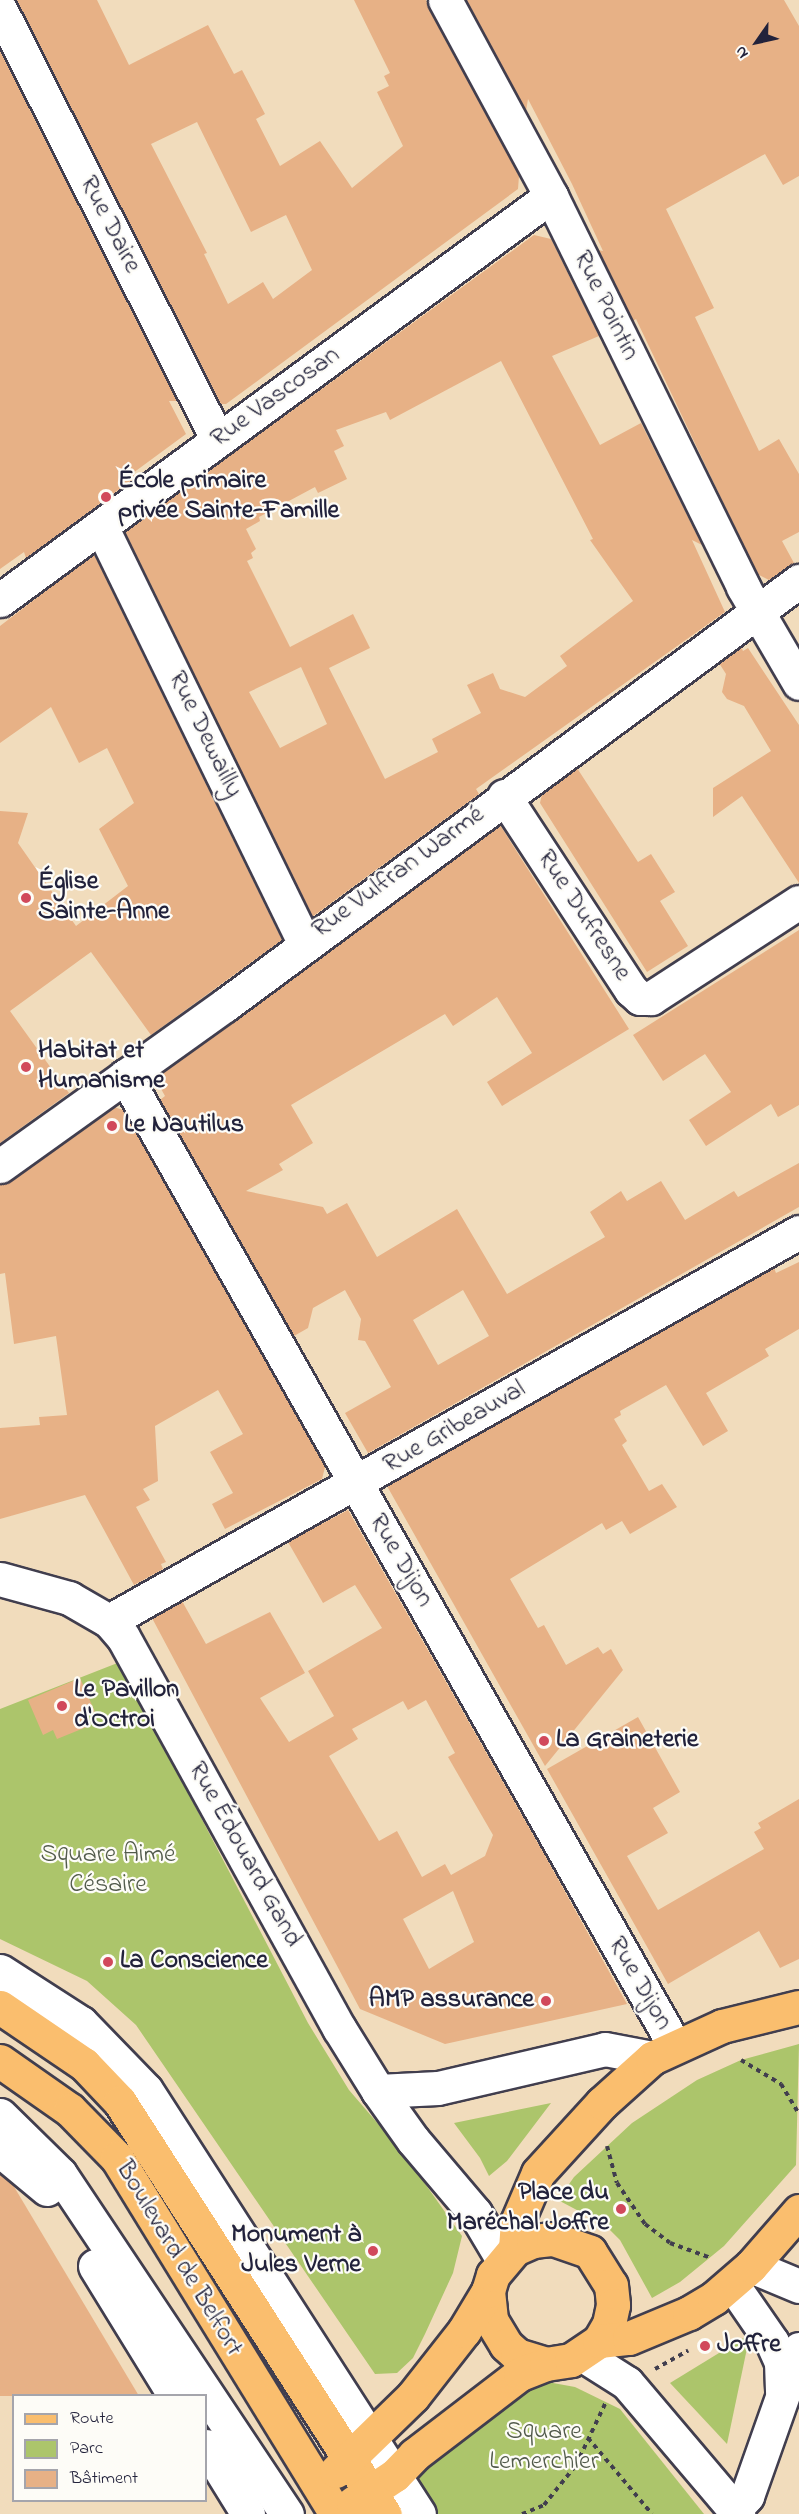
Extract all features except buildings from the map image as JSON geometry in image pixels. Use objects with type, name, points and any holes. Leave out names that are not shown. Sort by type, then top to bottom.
[{"type":"main road","name":"Boulevard de Belfort","points":[[0,2007],[84,2064],[120,2102],[360,2446],[384,2494]]},
{"type":"main road","points":[[326,2509],[360,2446],[426,2379],[464,2331],[509,2255],[517,2222],[534,2180],[590,2115],[663,2052],[734,2023],[799,2007]]},
{"type":"main road","name":"Boulevard de Belfort","points":[[0,2061],[70,2110],[117,2158],[326,2509]]},
{"type":"main road","points":[[326,2509],[384,2494],[414,2455],[503,2385],[546,2364],[591,2348],[629,2338],[689,2313],[799,2211]]},
{"type":"main road","points":[[509,2255],[533,2241],[553,2239],[590,2252],[611,2285],[613,2305],[609,2324],[591,2348]]},
{"type":"main road","points":[[488,2291],[491,2320],[506,2345],[524,2358],[546,2364]]},
{"type":"street","name":"Rue Pointin","points":[[445,0],[551,196],[758,615],[799,683]]},
{"type":"street","name":"Rue Daire","points":[[0,9],[218,440]]},
{"type":"street","name":"Rue Vascosan","points":[[0,600],[102,528],[551,196]]},
{"type":"street","name":"Rue Dewailly","points":[[102,528],[304,943]]},
{"type":"street","name":"Rue Vulfran Warmé","points":[[0,1166],[504,796],[758,615],[799,581]]},
{"type":"street","name":"Rue Dufresne","points":[[504,796],[624,980],[640,998],[651,998],[799,902]]},
{"type":"street","name":"Rue Dijon","points":[[125,1076],[356,1484],[663,2052]]},
{"type":"street","name":"Rue Gribeauval","points":[[109,1621],[356,1484],[799,1232]]},
{"type":"street","points":[[0,1579],[50,1590],[109,1621]]},
{"type":"street","name":"Rue Édouard Gand","points":[[109,1621],[135,1657],[339,2028],[378,2091],[413,2140],[509,2255]]},
{"type":"street","points":[[0,1971],[81,2023],[146,2090],[360,2446]]},
{"type":"street","points":[[378,2091],[438,2088],[605,2049],[663,2052]]},
{"type":"street","points":[[0,2115],[60,2174],[207,2394]]},
{"type":"street","points":[[0,2150],[43,2182],[174,2394]]},
{"type":"street","points":[[733,2272],[799,2286]]},
{"type":"street","points":[[733,2272],[781,2362],[782,2394]]},
{"type":"street","points":[[591,2348],[627,2383],[737,2512],[747,2496],[799,2349]]},
{"type":"street","points":[[207,2394],[287,2514]]},
{"type":"street","points":[[207,2448],[248,2514]]},
{"type":"street","points":[[384,2494],[419,2514]]},
{"type":"path","points":[[741,2060],[781,2084],[799,2114]]},
{"type":"path","points":[[590,2115],[605,2128],[617,2183],[634,2211],[670,2243],[710,2257],[733,2272]]},
{"type":"path","points":[[588,2438],[652,2514]]},
{"type":"green space","name":"Square Aimé Césaire","points":[[120,1662],[308,2023],[349,2090],[404,2154],[462,2236],[453,2273],[425,2334],[413,2358],[397,2373],[375,2374],[136,2025],[87,1981],[0,1939],[0,1709]]},
{"type":"green space","points":[[799,2044],[796,2165],[724,2246],[680,2282],[652,2298],[620,2240],[605,2225],[558,2200],[574,2177],[632,2123],[697,2080],[741,2060]]},
{"type":"green space","points":[[551,2103],[507,2161],[489,2176],[480,2158],[454,2123]]},
{"type":"green space","points":[[750,2334],[727,2444],[670,2383]]},
{"type":"green space","name":"Square Lemerchier","points":[[542,2381],[575,2387],[620,2409],[704,2514],[436,2514],[414,2481],[444,2448],[512,2387]]},
{"type":"place","name":"École primaire privée Sainte-Famille","points":[[106,497]]},
{"type":"place","name":"Église Sainte-Anne","points":[[26,898]]},
{"type":"place","name":"Habitat et Humanisme","points":[[26,1067]]},
{"type":"place","name":"Le Nautilus","points":[[112,1126]]},
{"type":"place","name":"Le Pavillon d'Octroi","points":[[62,1706]]},
{"type":"place","name":"La Graineterie","points":[[544,1741]]},
{"type":"place","name":"La Conscience","points":[[108,1962]]},
{"type":"place","name":"AMP assurance","points":[[546,2001]]},
{"type":"place","name":"Place du Maréchal Joffre","points":[[621,2209]]},
{"type":"place","name":"Monument à Jules Verne","points":[[373,2251]]},
{"type":"place","name":"Joffre","points":[[705,2346]]}]
